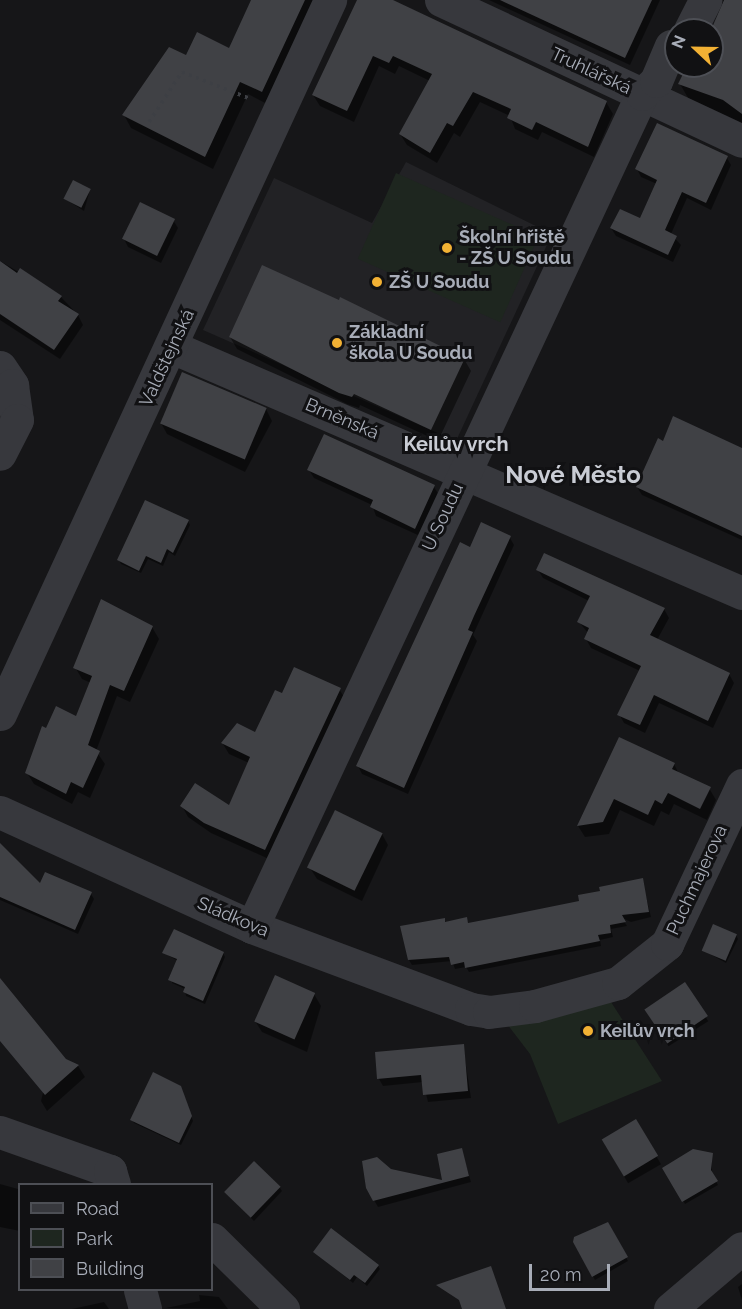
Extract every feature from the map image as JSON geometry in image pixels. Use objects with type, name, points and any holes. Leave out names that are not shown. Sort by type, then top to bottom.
[{"type":"street","name":"Valdštejnská","points":[[0,714],[172,347],[330,0]]},
{"type":"street","name":"Truhlářská","points":[[441,0],[742,141]]},
{"type":"street","name":"U Soudu","points":[[685,18],[692,0]]},
{"type":"street","name":"U Soudu","points":[[692,18],[705,0]]},
{"type":"street","name":"U Soudu","points":[[252,927],[642,94],[656,81],[664,65]]},
{"type":"street","name":"Brněnská","points":[[172,347],[465,471],[742,593]]},
{"type":"street","points":[[0,367],[12,385],[17,420],[0,454]]},
{"type":"street","name":"Puchmajerova","points":[[471,1009],[489,1012],[536,1006],[618,983],[668,944],[742,785]]},
{"type":"street","name":"Sládkova","points":[[0,812],[252,927],[471,1009]]},
{"type":"street","points":[[0,1107],[14,1136],[112,1178],[132,1183]]},
{"type":"street","points":[[213,1240],[283,1309]]},
{"type":"street","points":[[670,1309],[742,1248]]},
{"type":"street","points":[[140,1291],[145,1309]]},
{"type":"path","points":[[149,122],[182,72],[279,112]]},
{"type":"shaded area","name":"ZŠ U Soudu","points":[[406,162],[552,234],[456,441],[203,330],[274,178],[372,223]]},
{"type":"green space","name":"Školní hřiště - ZŠ U Soudu","points":[[396,173],[539,236],[500,322],[358,259]]},
{"type":"green space","points":[[611,1002],[662,1081],[558,1124],[530,1054],[507,1024]]},
{"type":"building","points":[[251,0],[305,0],[262,92],[240,82],[205,157],[122,115],[169,47],[186,55],[197,32],[229,48]]},
{"type":"building","points":[[357,0],[393,0],[607,101],[588,147],[536,122],[532,130],[507,118],[511,109],[473,92],[453,126],[447,123],[430,153],[399,134],[432,74],[393,56],[389,63],[373,56],[347,111],[312,95]]},
{"type":"building","points":[[500,0],[652,0],[625,58]]},
{"type":"building","points":[[724,0],[742,0],[742,114],[723,100],[678,84],[681,78],[724,78],[724,18],[716,18]]},
{"type":"building","points":[[657,123],[728,156],[706,203],[682,192],[665,230],[677,236],[668,255],[610,228],[620,209],[640,218],[657,180],[635,169]]},
{"type":"building","points":[[73,180],[91,189],[81,208],[63,199]]},
{"type":"building","points":[[140,202],[175,219],[157,256],[122,239]]},
{"type":"building","points":[[0,261],[17,273],[20,268],[62,296],[58,301],[79,314],[54,350],[0,314]]},
{"type":"building","name":"Základní škola U Soudu","points":[[262,265],[339,300],[340,297],[465,358],[431,430],[354,394],[352,397],[339,393],[229,337]]},
{"type":"building","points":[[182,372],[267,408],[245,459],[160,424]]},
{"type":"building","points":[[673,416],[742,448],[742,536],[636,487],[658,438],[663,441]]},
{"type":"building","points":[[324,434],[435,485],[415,529],[370,507],[373,500],[307,470]]},
{"type":"building","points":[[145,500],[189,520],[173,553],[167,549],[161,563],[146,556],[139,571],[117,560]]},
{"type":"building","points":[[481,522],[511,536],[468,630],[473,632],[404,788],[356,766],[460,542],[470,547]]},
{"type":"building","points":[[544,553],[665,608],[650,635],[730,673],[708,721],[654,695],[640,725],[617,715],[641,666],[584,639],[589,628],[577,622],[590,596],[536,570]]},
{"type":"building","points":[[101,599],[153,626],[124,691],[110,685],[88,745],[100,751],[83,788],[71,782],[66,794],[25,773],[42,726],[46,728],[56,706],[76,716],[92,676],[73,668]]},
{"type":"building","points":[[294,667],[341,688],[265,850],[204,823],[180,806],[195,783],[229,805],[250,757],[221,743],[237,723],[255,732],[275,690],[282,693]]},
{"type":"building","points":[[619,737],[675,763],[672,769],[711,787],[700,809],[668,793],[662,804],[655,800],[648,815],[614,799],[603,822],[577,826]]},
{"type":"building","points":[[335,810],[383,833],[355,891],[307,868]]},
{"type":"building","points":[[0,843],[40,883],[45,872],[92,892],[75,930],[0,897]]},
{"type":"building","points":[[643,878],[649,912],[622,915],[626,922],[610,925],[611,933],[598,935],[600,941],[465,968],[464,962],[451,965],[449,957],[408,960],[400,926],[445,918],[445,922],[467,917],[468,923],[510,915],[579,901],[578,895],[600,891],[599,887]]},
{"type":"building","points":[[713,924],[737,934],[726,961],[702,951]]},
{"type":"building","points":[[174,929],[224,952],[203,1001],[183,992],[185,987],[168,980],[177,959],[162,953]]},
{"type":"building","points":[[275,975],[315,993],[294,1039],[254,1022]]},
{"type":"building","points":[[0,978],[66,1059],[79,1065],[45,1095],[0,1041]]},
{"type":"building","points":[[685,982],[708,1016],[667,1043],[644,1009]]},
{"type":"building","points":[[464,1044],[468,1091],[423,1095],[421,1075],[377,1079],[375,1052]]},
{"type":"building","points":[[153,1072],[181,1086],[192,1116],[179,1143],[130,1120]]},
{"type":"building","points":[[636,1119],[658,1156],[624,1176],[602,1140]]},
{"type":"building","points":[[462,1148],[469,1176],[373,1201],[366,1188],[362,1161],[377,1157],[391,1169],[442,1180],[437,1154]]},
{"type":"building","points":[[693,1149],[713,1153],[711,1170],[718,1181],[682,1202],[662,1168]]},
{"type":"building","points":[[254,1161],[281,1187],[251,1218],[224,1192]]},
{"type":"building","points":[[608,1222],[628,1257],[592,1277],[573,1242],[574,1237]]},
{"type":"building","points":[[331,1228],[379,1265],[365,1283],[354,1275],[350,1280],[313,1252]]},
{"type":"building","points":[[491,1266],[506,1309],[462,1309],[459,1300],[436,1285]]},
{"type":"place","name":"Školní hřiště - ZŠ U Soudu","points":[[447,248]]},
{"type":"place","name":"ZŠ U Soudu","points":[[377,282]]},
{"type":"place","name":"Základní škola U Soudu","points":[[337,343]]},
{"type":"place","name":"Keilův vrch","points":[[588,1031]]},
{"type":"district","name":"Keilův vrch","points":[[456,444]]},
{"type":"district","name":"Nové Město","points":[[573,475]]}]
